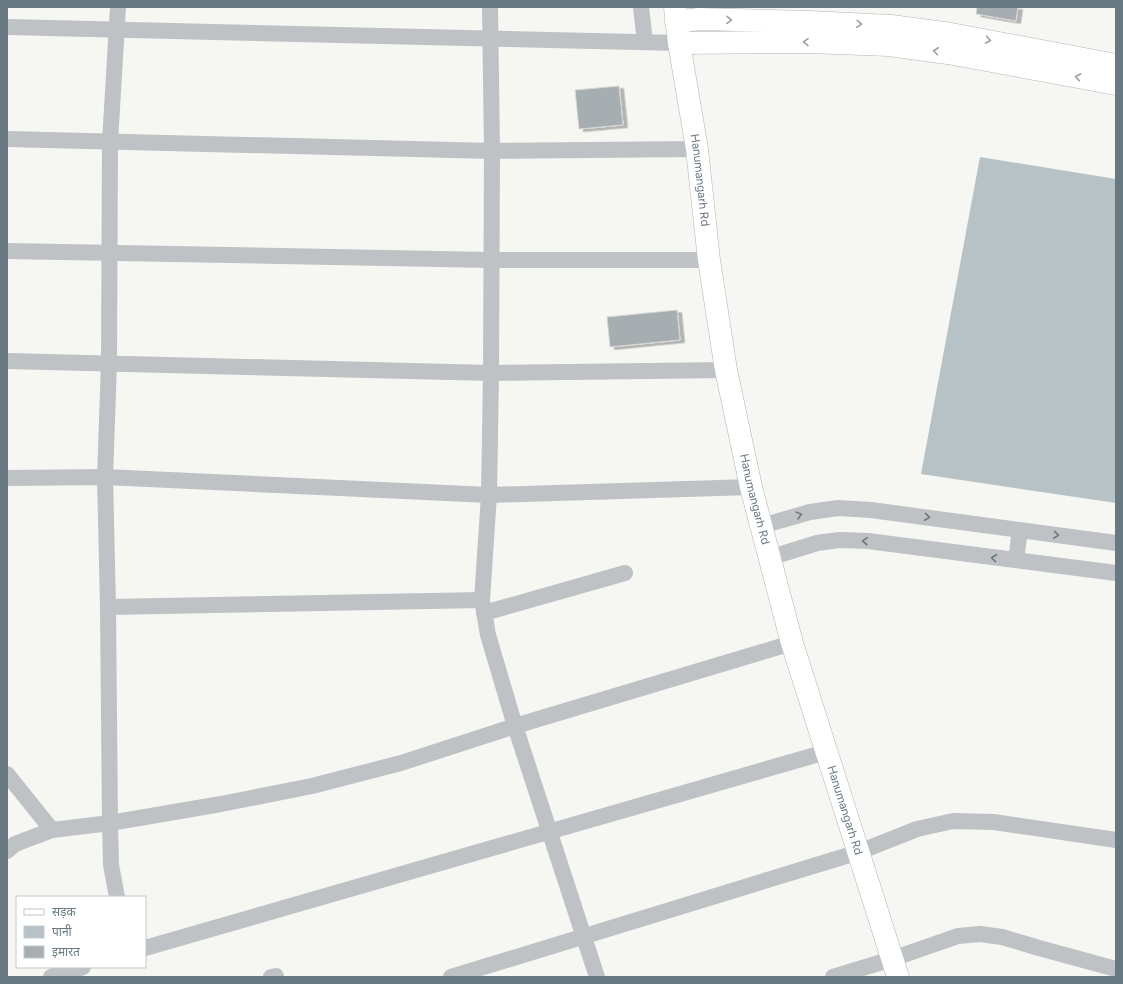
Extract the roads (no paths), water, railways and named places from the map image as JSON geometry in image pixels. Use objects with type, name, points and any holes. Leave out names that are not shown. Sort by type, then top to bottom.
[{"type":"main road","points":[[1116,64],[951,34],[891,26],[810,22],[698,13],[677,24],[703,42],[810,42],[889,45],[948,53],[1116,84]]},
{"type":"main road","name":"Hanumangarh Rd","points":[[677,24],[697,149],[709,260],[726,370],[751,487],[792,643],[895,968]]},
{"type":"street","points":[[117,896],[111,865],[105,477],[109,364],[110,142],[118,29],[118,7]]},
{"type":"street","points":[[490,7],[492,151],[491,373],[489,495],[483,607],[488,635],[515,726],[597,977]]},
{"type":"street","points":[[641,7],[645,42]]},
{"type":"street","points":[[698,13],[703,42]]},
{"type":"street","points":[[7,27],[645,42],[677,24]]},
{"type":"street","points":[[7,139],[492,151],[697,149]]},
{"type":"street","points":[[7,251],[492,260],[709,260]]},
{"type":"street","points":[[7,361],[491,373],[726,370]]},
{"type":"street","points":[[7,478],[105,477],[489,495],[751,487]]},
{"type":"street","points":[[761,526],[810,512],[838,508],[871,510],[1116,543]]},
{"type":"street","points":[[1016,560],[1020,530]]},
{"type":"street","points":[[769,558],[817,543],[840,540],[868,542],[1116,573]]},
{"type":"street","points":[[108,607],[483,607],[625,573]]},
{"type":"street","points":[[7,851],[15,844],[52,830],[110,823],[221,804],[312,786],[401,763],[515,726],[792,643]]},
{"type":"street","points":[[146,948],[826,752]]},
{"type":"street","points":[[7,774],[52,830]]},
{"type":"street","points":[[451,977],[858,852],[917,829],[953,821],[994,822],[1116,840]]},
{"type":"street","points":[[833,977],[895,968],[958,936],[980,934],[1002,937],[1116,969]]},
{"type":"street","points":[[51,977],[80,968]]},
{"type":"water","points":[[980,157],[1116,179],[1116,503],[921,474]]}]
